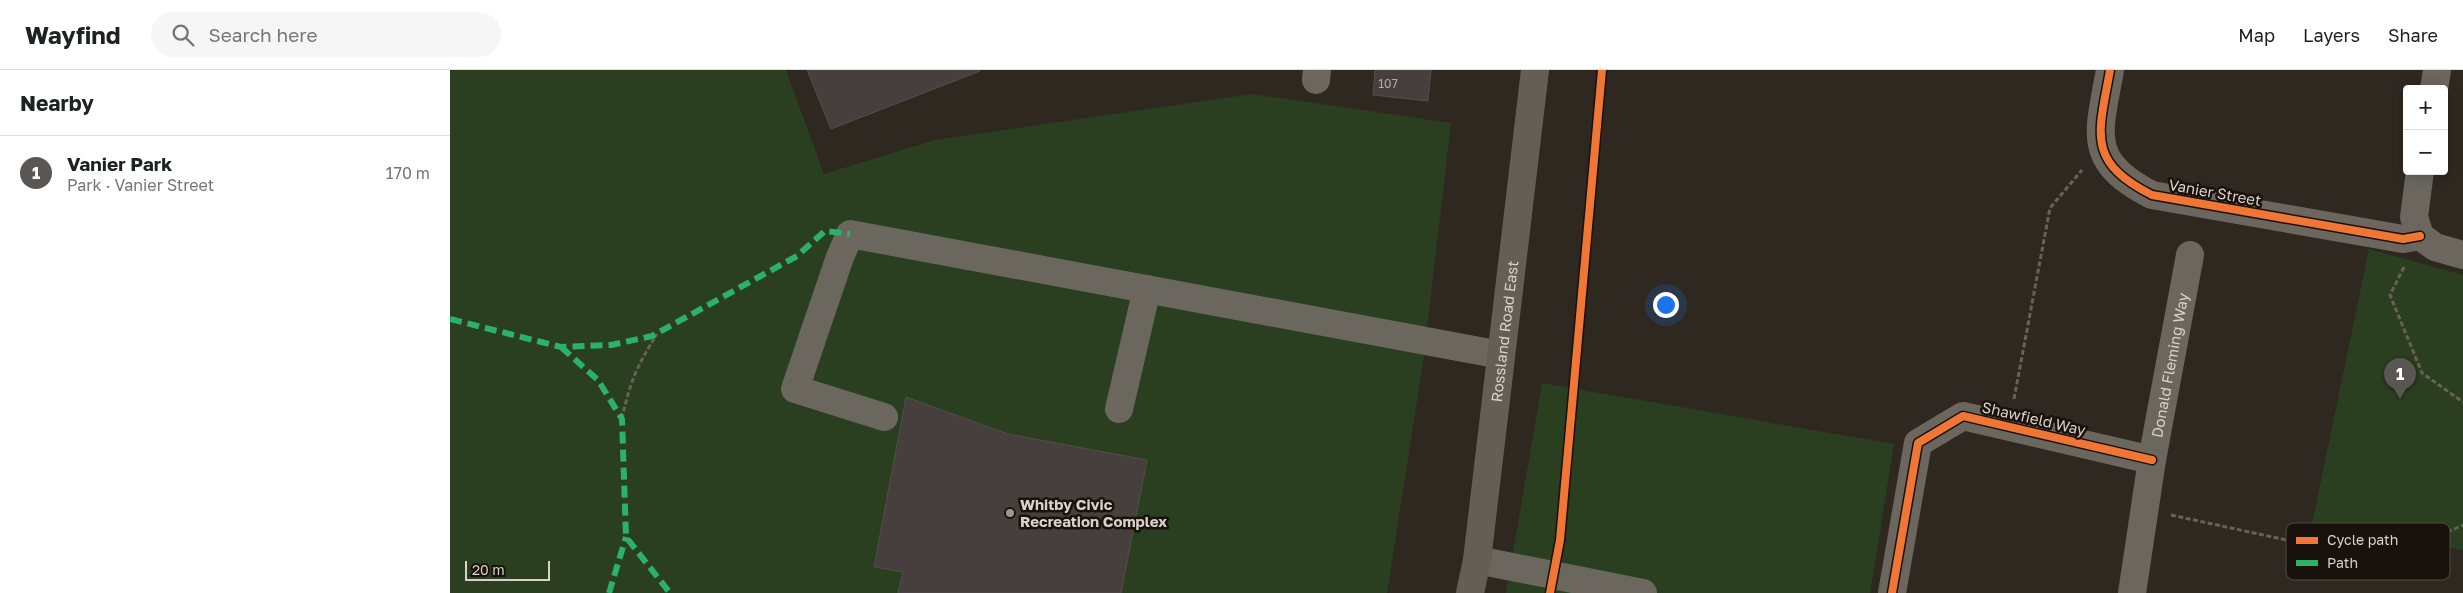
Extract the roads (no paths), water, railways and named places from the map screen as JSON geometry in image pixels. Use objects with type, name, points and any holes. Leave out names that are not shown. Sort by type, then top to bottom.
[{"type":"main road","name":"Rossland Road East","points":[[1470,593],[1477,560],[1535,70]]},
{"type":"street","name":"Vanier Street","points":[[2110,70],[2100,128],[2100,148],[2129,184],[2152,195],[2403,239],[2420,236]]},
{"type":"street","points":[[2435,85],[2437,70]]},
{"type":"street","points":[[2419,175],[2414,217],[2420,236],[2435,248],[2463,255]]},
{"type":"street","points":[[884,417],[795,389],[840,257],[850,234],[1501,354]]},
{"type":"street","name":"Donald Fleming Way","points":[[2132,593],[2152,460],[2190,256]]},
{"type":"street","points":[[1119,409],[1147,289]]},
{"type":"street","name":"Shawfield Way","points":[[1892,593],[1918,443],[1963,416],[2152,460]]},
{"type":"street","points":[[1477,560],[1643,593]]},
{"type":"place","name":"Vanier Park","points":[[2400,399]]},
{"type":"place","name":"Whitby Civic Recreation Complex","points":[[1010,513]]}]
